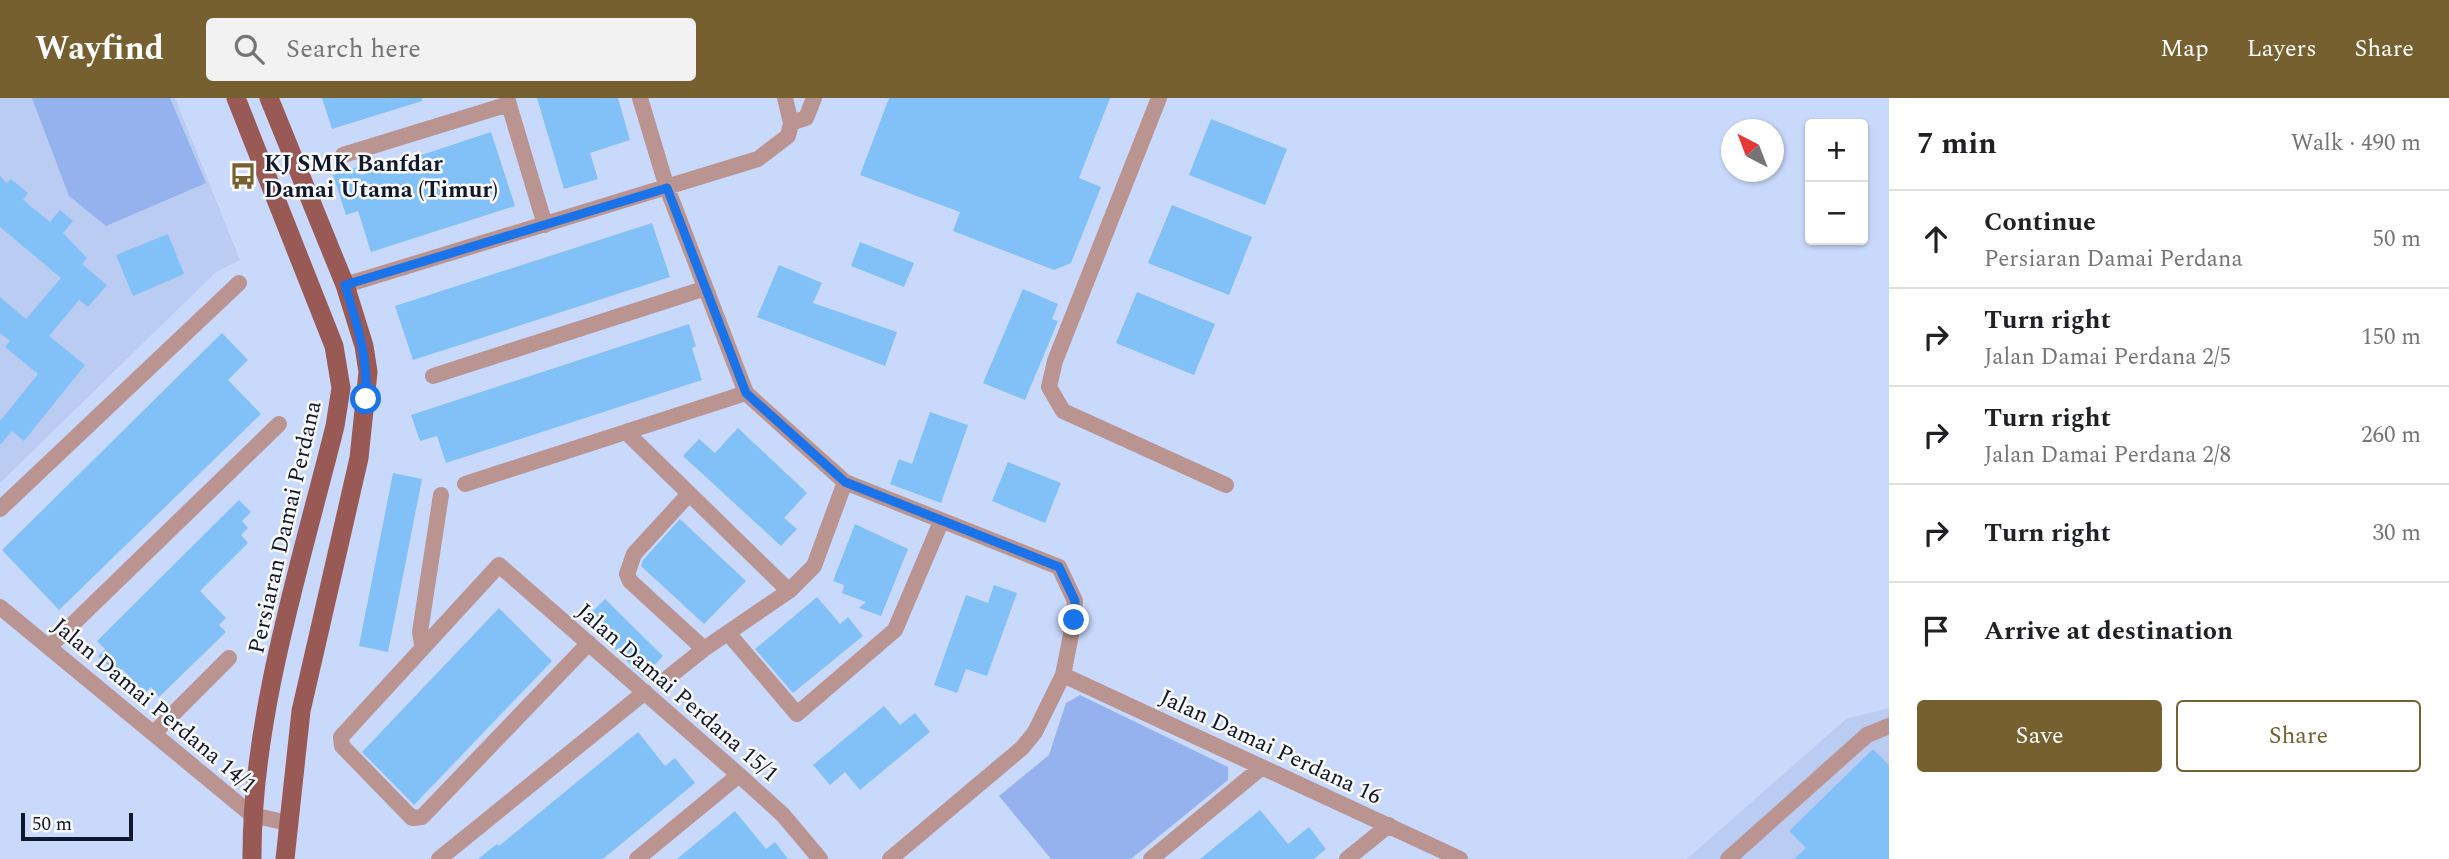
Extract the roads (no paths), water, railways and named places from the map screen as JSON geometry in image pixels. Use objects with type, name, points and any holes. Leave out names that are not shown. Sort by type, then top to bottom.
[{"type":"main road","name":"Persiaran Damai Perdana","points":[[236,98],[334,346],[341,388],[331,443],[267,710],[251,815],[252,859]]},
{"type":"main road","points":[[269,98],[345,285],[364,346],[368,372],[359,458],[301,711],[285,859]]},
{"type":"main road","points":[[331,443],[335,463],[348,465],[359,458]]},
{"type":"street","points":[[640,98],[667,188],[746,393],[845,482],[1059,567],[1075,601],[1063,675],[1035,732],[1022,748],[890,859]]},
{"type":"street","points":[[785,98],[790,130]]},
{"type":"street","points":[[345,285],[758,159],[806,118],[814,98]]},
{"type":"street","points":[[1159,98],[1059,350],[1049,387],[1063,411],[1226,485]]},
{"type":"street","points":[[343,155],[508,101],[545,225]]},
{"type":"street","points":[[0,509],[239,283]]},
{"type":"street","points":[[433,376],[704,289]]},
{"type":"street","points":[[465,484],[746,393]]},
{"type":"street","points":[[49,647],[279,424]]},
{"type":"street","points":[[626,432],[789,591]]},
{"type":"street","points":[[665,680],[704,649],[789,591],[814,566],[845,482]]},
{"type":"street","points":[[689,494],[634,554],[627,574],[631,581],[704,649]]},
{"type":"street","points":[[441,495],[420,632],[422,645],[341,737],[342,746],[412,818],[422,817],[589,643]]},
{"type":"street","points":[[728,633],[797,714],[895,630],[941,522]]},
{"type":"street","name":"Jalan Damai Perdana 15/1","points":[[422,645],[499,565],[783,815],[820,859]]},
{"type":"street","name":"Jalan Damai Perdana 14/1","points":[[0,607],[251,815],[288,823]]},
{"type":"street","points":[[154,733],[229,658]]},
{"type":"street","name":"Jalan Damai Perdana 16","points":[[1063,675],[1461,859]]},
{"type":"street","points":[[439,859],[645,692]]},
{"type":"street","points":[[1728,859],[1867,735],[1889,726]]},
{"type":"street","points":[[1151,859],[1262,767]]},
{"type":"street","points":[[637,859],[739,775]]},
{"type":"street","points":[[1347,859],[1389,825]]},
{"type":"place","name":"KJ SMK Banfdar Damai Utama (Timur)","points":[[243,176]]}]
